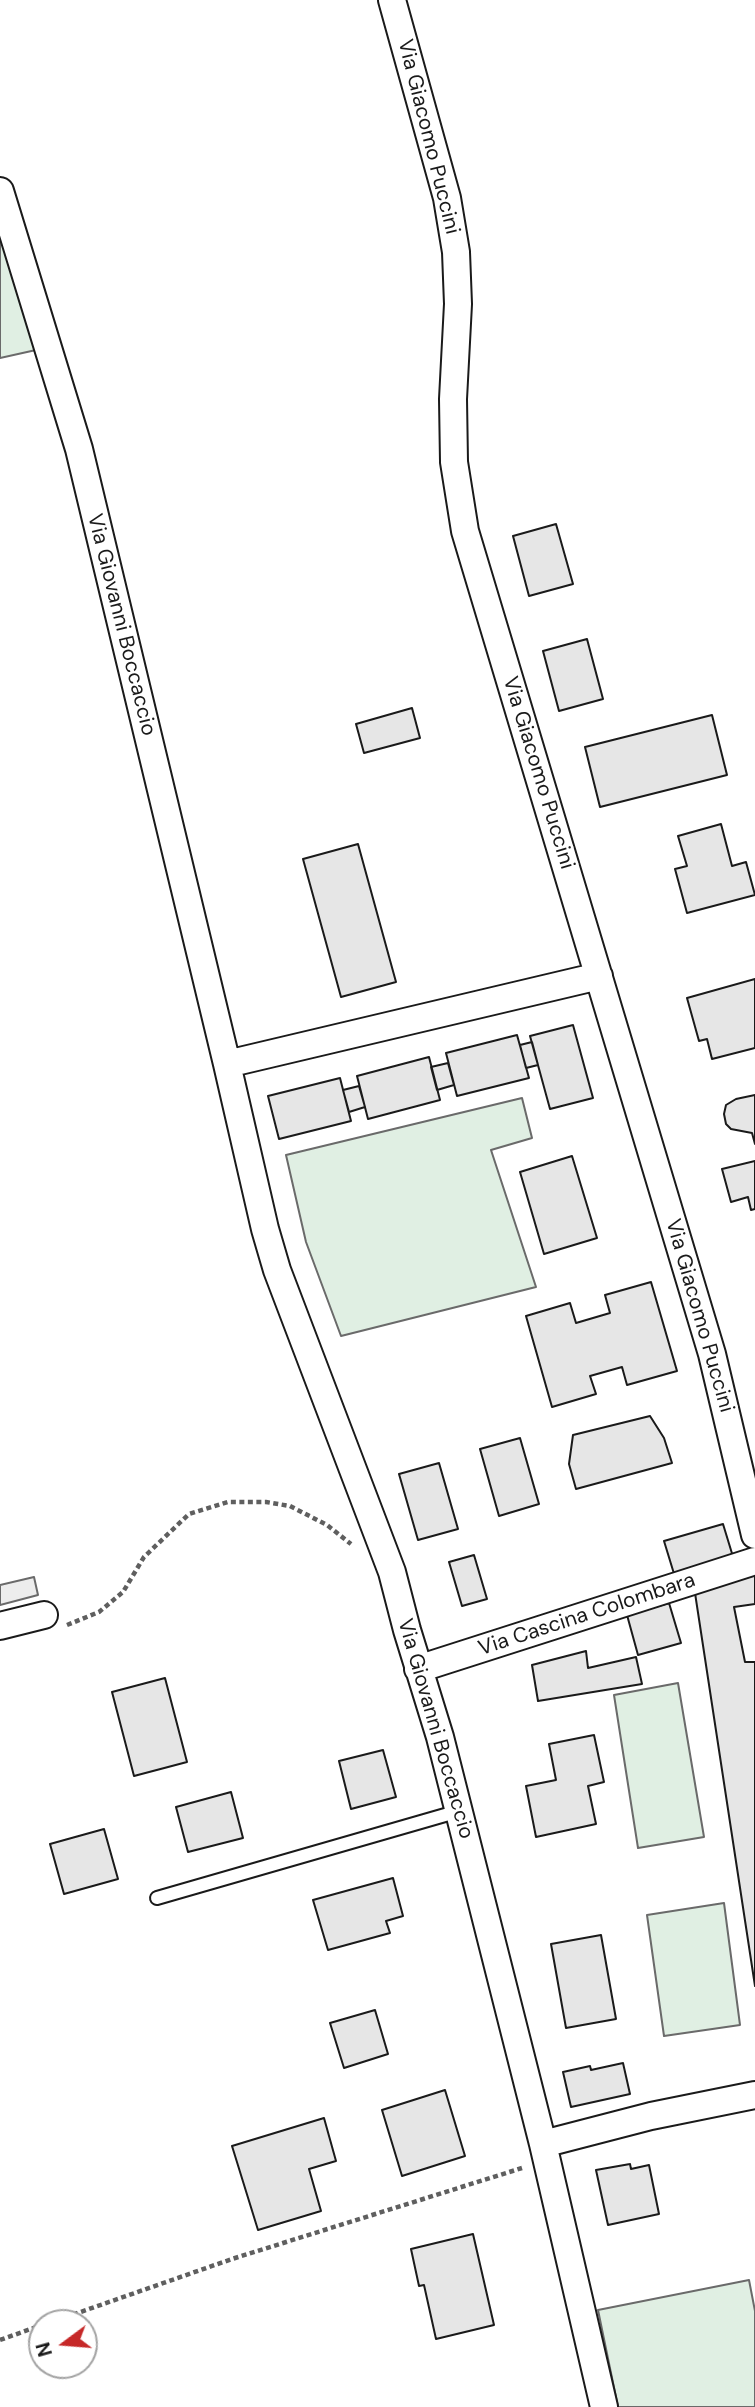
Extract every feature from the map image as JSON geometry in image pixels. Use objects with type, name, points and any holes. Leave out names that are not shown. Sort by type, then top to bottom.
[{"type":"street","name":"Via Giacomo Puccini","points":[[392,0],[447,198],[456,252],[458,304],[453,399],[454,462],[465,531],[712,1354],[755,1535]]},
{"type":"street","name":"Via Giovanni Boccaccio","points":[[0,191],[79,449],[265,1229],[277,1269],[392,1572],[418,1669],[440,1737],[545,2153],[604,2407]]},
{"type":"street","points":[[227,1064],[599,976]]},
{"type":"street","name":"Via Cascina Colombara","points":[[418,1669],[755,1562]]},
{"type":"street","points":[[0,1626],[37,1617]]},
{"type":"street","points":[[545,2153],[651,2116],[755,2095]]},
{"type":"lane","points":[[157,1898],[459,1811]]},
{"type":"path","points":[[37,1617],[42,1626],[52,1627],[71,1624],[99,1612],[123,1592],[144,1557],[170,1530],[189,1514],[228,1502],[266,1502],[290,1506],[327,1525],[355,1548]]},
{"type":"path","points":[[89,2309],[545,2153]]},
{"type":"path","points":[[0,2340],[28,2330]]},
{"type":"green space","points":[[0,236],[36,350],[0,358]]},
{"type":"green space","points":[[522,1098],[532,1138],[491,1150],[536,1287],[341,1336],[306,1242],[286,1155]]},
{"type":"green space","points":[[678,1683],[704,1837],[638,1848],[614,1695]]},
{"type":"green space","points":[[724,1903],[740,2025],[664,2036],[647,1915]]},
{"type":"green space","points":[[749,2280],[755,2311],[755,2407],[618,2407],[598,2310]]},
{"type":"shaded area","points":[[34,1577],[38,1595],[0,1605],[0,1585]]},
{"type":"building","points":[[556,524],[573,584],[529,596],[513,536]]},
{"type":"building","points":[[587,639],[603,699],[559,711],[543,651]]},
{"type":"building","points":[[412,708],[420,738],[364,753],[356,724]]},
{"type":"building","points":[[712,715],[727,775],[600,807],[585,747]]},
{"type":"building","points":[[721,824],[732,866],[746,862],[755,895],[687,913],[675,869],[687,866],[678,836]]},
{"type":"building","points":[[358,844],[396,982],[341,997],[303,859]]},
{"type":"building","points":[[755,979],[755,1048],[712,1059],[707,1039],[699,1041],[687,998]]},
{"type":"building","points":[[573,1025],[593,1098],[550,1109],[530,1036]]},
{"type":"building","points":[[517,1035],[529,1078],[457,1096],[446,1053]]},
{"type":"building","points":[[532,1042],[538,1065],[526,1068],[520,1045]]},
{"type":"building","points":[[429,1057],[440,1100],[368,1119],[357,1076]]},
{"type":"building","points":[[448,1063],[454,1085],[437,1090],[431,1067]]},
{"type":"building","points":[[340,1078],[351,1121],[279,1139],[268,1096]]},
{"type":"building","points":[[359,1086],[365,1107],[349,1112],[343,1090]]},
{"type":"building","points":[[755,1095],[755,1144],[752,1133],[731,1129],[726,1124],[724,1114],[726,1105],[736,1099]]},
{"type":"building","points":[[572,1156],[597,1238],[544,1254],[520,1172]]},
{"type":"building","points":[[755,1161],[755,1209],[751,1210],[748,1197],[731,1202],[722,1169]]},
{"type":"building","points":[[651,1282],[677,1371],[627,1385],[622,1367],[590,1376],[596,1394],[552,1407],[526,1316],[570,1303],[576,1323],[610,1313],[605,1295]]},
{"type":"building","points":[[650,1416],[664,1438],[672,1463],[576,1489],[569,1464],[573,1435]]},
{"type":"building","points":[[520,1438],[539,1504],[499,1516],[480,1449]]},
{"type":"building","points":[[439,1463],[458,1529],[418,1540],[399,1474]]},
{"type":"building","points":[[723,1524],[734,1560],[675,1577],[664,1541]]},
{"type":"building","points":[[474,1555],[487,1599],[462,1606],[449,1562]]},
{"type":"building","points":[[755,1575],[755,1604],[734,1607],[745,1662],[755,1662],[755,1986],[695,1593]]},
{"type":"building","points":[[669,1603],[681,1643],[638,1655],[627,1615]]},
{"type":"building","points":[[586,1651],[588,1668],[636,1657],[642,1684],[538,1701],[532,1665]]},
{"type":"building","points":[[165,1678],[187,1762],[134,1776],[112,1692]]},
{"type":"building","points":[[594,1735],[604,1782],[588,1786],[596,1824],[536,1837],[526,1786],[556,1780],[549,1744]]},
{"type":"building","points":[[383,1750],[396,1797],[351,1809],[339,1761]]},
{"type":"building","points":[[231,1792],[243,1838],[188,1852],[176,1807]]},
{"type":"building","points":[[104,1829],[118,1879],[64,1894],[50,1844]]},
{"type":"building","points":[[393,1878],[403,1916],[386,1921],[390,1933],[328,1950],[313,1900]]},
{"type":"building","points":[[601,1935],[616,2019],[566,2028],[551,1944]]},
{"type":"building","points":[[375,2010],[388,2054],[344,2068],[330,2023]]},
{"type":"building","points":[[623,2063],[630,2094],[571,2107],[563,2072],[590,2066],[591,2070]]},
{"type":"building","points":[[445,2090],[465,2156],[402,2176],[382,2110]]},
{"type":"building","points":[[324,2118],[336,2161],[309,2169],[321,2211],[258,2230],[232,2146]]},
{"type":"building","points":[[630,2164],[631,2169],[649,2165],[659,2214],[608,2225],[596,2170]]},
{"type":"building","points":[[473,2234],[494,2325],[436,2339],[424,2285],[419,2286],[411,2249]]}]
